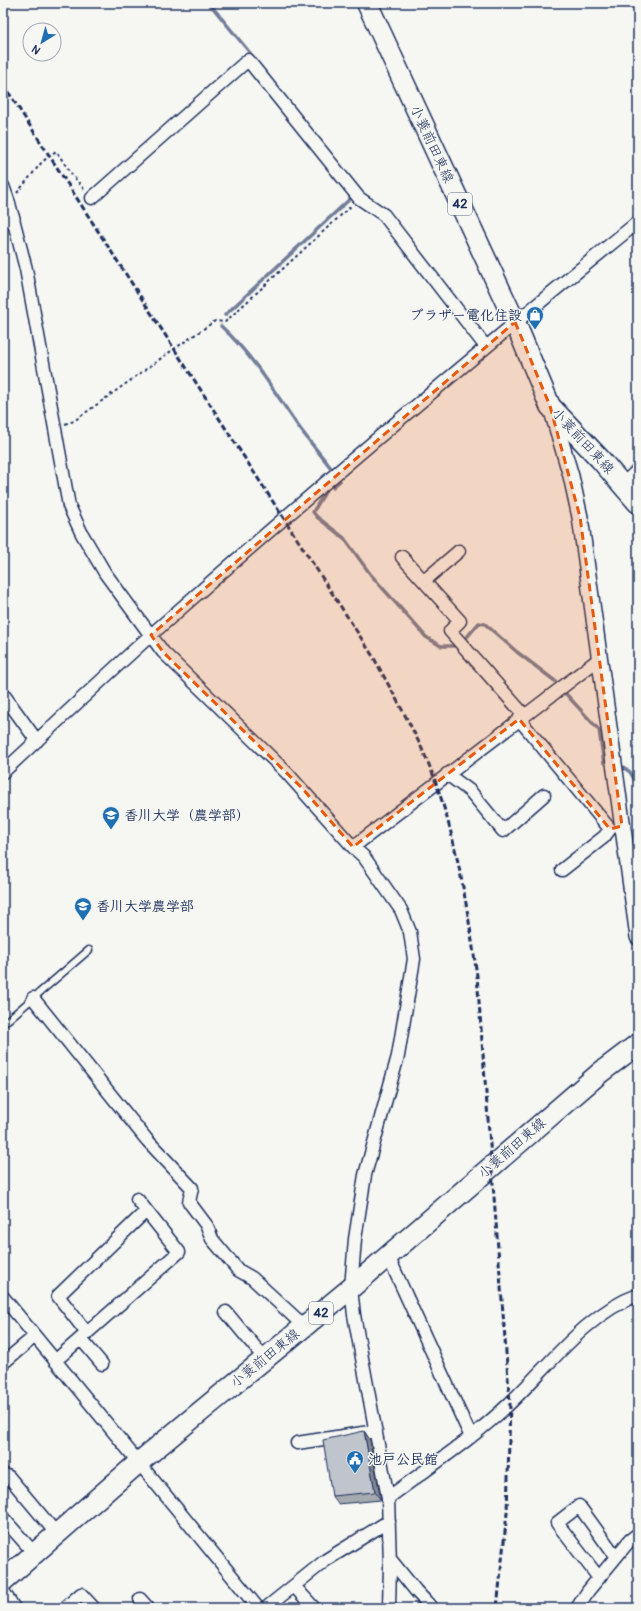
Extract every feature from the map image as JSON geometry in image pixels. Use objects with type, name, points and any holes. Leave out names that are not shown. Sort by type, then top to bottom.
[{"type":"main road","name":"小蓑前田東線","points":[[367,3],[515,322],[550,406],[638,503]]},
{"type":"main road","name":"小蓑前田東線","points":[[3,1581],[138,1463],[351,1288],[601,1072],[638,1044]]},
{"type":"street","points":[[92,198],[248,60],[359,198],[384,215],[486,347]]},
{"type":"street","points":[[3,186],[8,214],[26,269],[69,506],[82,534],[104,573],[163,652],[302,788],[352,847],[368,863],[401,910],[410,932],[414,959],[398,1056],[365,1175],[355,1239],[351,1288],[354,1315],[388,1498],[390,1559],[389,1608]]},
{"type":"street","points":[[3,772],[151,635],[515,322],[638,222]]},
{"type":"street","points":[[550,406],[571,476],[580,517],[599,659],[616,828],[638,937]]},
{"type":"street","points":[[622,485],[638,470]]},
{"type":"street","points":[[424,581],[459,551]]},
{"type":"street","points":[[402,557],[460,621],[450,631],[616,828]]},
{"type":"street","points":[[352,847],[599,659]]},
{"type":"street","points":[[3,694],[37,741]]},
{"type":"street","points":[[447,774],[470,791],[502,831],[544,795]]},
{"type":"street","points":[[562,870],[616,828]]},
{"type":"street","points":[[33,998],[147,1140],[192,1188],[189,1202],[207,1226],[212,1239],[216,1244],[238,1270],[252,1278],[304,1326]]},
{"type":"street","points":[[55,1361],[179,1252],[137,1199]]},
{"type":"street","points":[[102,1364],[58,1296],[146,1211]]},
{"type":"street","points":[[388,1256],[471,1437]]},
{"type":"street","points":[[388,1498],[471,1437],[510,1404],[548,1363],[591,1323],[610,1308],[638,1295]]},
{"type":"street","points":[[3,1297],[258,1608]]},
{"type":"street","points":[[226,1312],[264,1359]]},
{"type":"street","points":[[3,1363],[35,1336]]},
{"type":"street","points":[[297,1443],[376,1431]]},
{"type":"street","points":[[3,1474],[9,1477],[56,1534]]},
{"type":"street","points":[[599,1578],[557,1523],[579,1506],[616,1557]]},
{"type":"street","points":[[3,1518],[34,1553]]},
{"type":"street","points":[[266,1608],[326,1560],[389,1521]]},
{"type":"street","points":[[577,1608],[630,1540],[638,1534]]},
{"type":"street","points":[[390,1559],[432,1608]]},
{"type":"street","points":[[294,1586],[314,1608]]},
{"type":"street","points":[[3,1591],[14,1608]]},
{"type":"street","points":[[65,1608],[80,1594],[94,1608]]},
{"type":"lane","points":[[3,1024],[89,950]]},
{"type":"path","points":[[8,214],[42,162],[56,151],[73,176],[92,198]]},
{"type":"path","points":[[55,427],[74,421],[174,349],[216,321],[225,322],[359,198]]},
{"type":"highlighted area","points":[[515,322],[550,406],[580,517],[622,826],[610,829],[519,719],[353,847],[302,788],[163,652],[151,635]]},
{"type":"building","name":"池戸公民館","points":[[364,1431],[375,1492],[332,1496],[323,1440]]},
{"type":"waterway","points":[[209,3],[255,59]]},
{"type":"waterway","points":[[225,315],[352,197]]},
{"type":"waterway","points":[[221,326],[252,360],[301,429],[334,472]]},
{"type":"waterway","points":[[333,487],[340,481]]},
{"type":"waterway","points":[[324,494],[313,512],[317,517],[344,538],[371,575],[426,637],[441,646],[454,646]]},
{"type":"waterway","points":[[467,637],[479,623],[485,624],[517,652],[555,681]]},
{"type":"waterway","points":[[566,694],[599,730],[604,763]]},
{"type":"waterway","points":[[623,767],[630,772],[638,786]]},
{"type":"railway","points":[[3,84],[374,658],[423,751],[444,807],[461,879],[477,976],[510,1404],[507,1513],[497,1608]]},
{"type":"place","name":"ブラザー電化住設","points":[[535,330]]},
{"type":"place","name":"香川大学（農学部）","points":[[111,830]]},
{"type":"place","name":"香川大学農学部","points":[[83,921]]},
{"type":"place","name":"池戸公民館","points":[[355,1474]]}]
